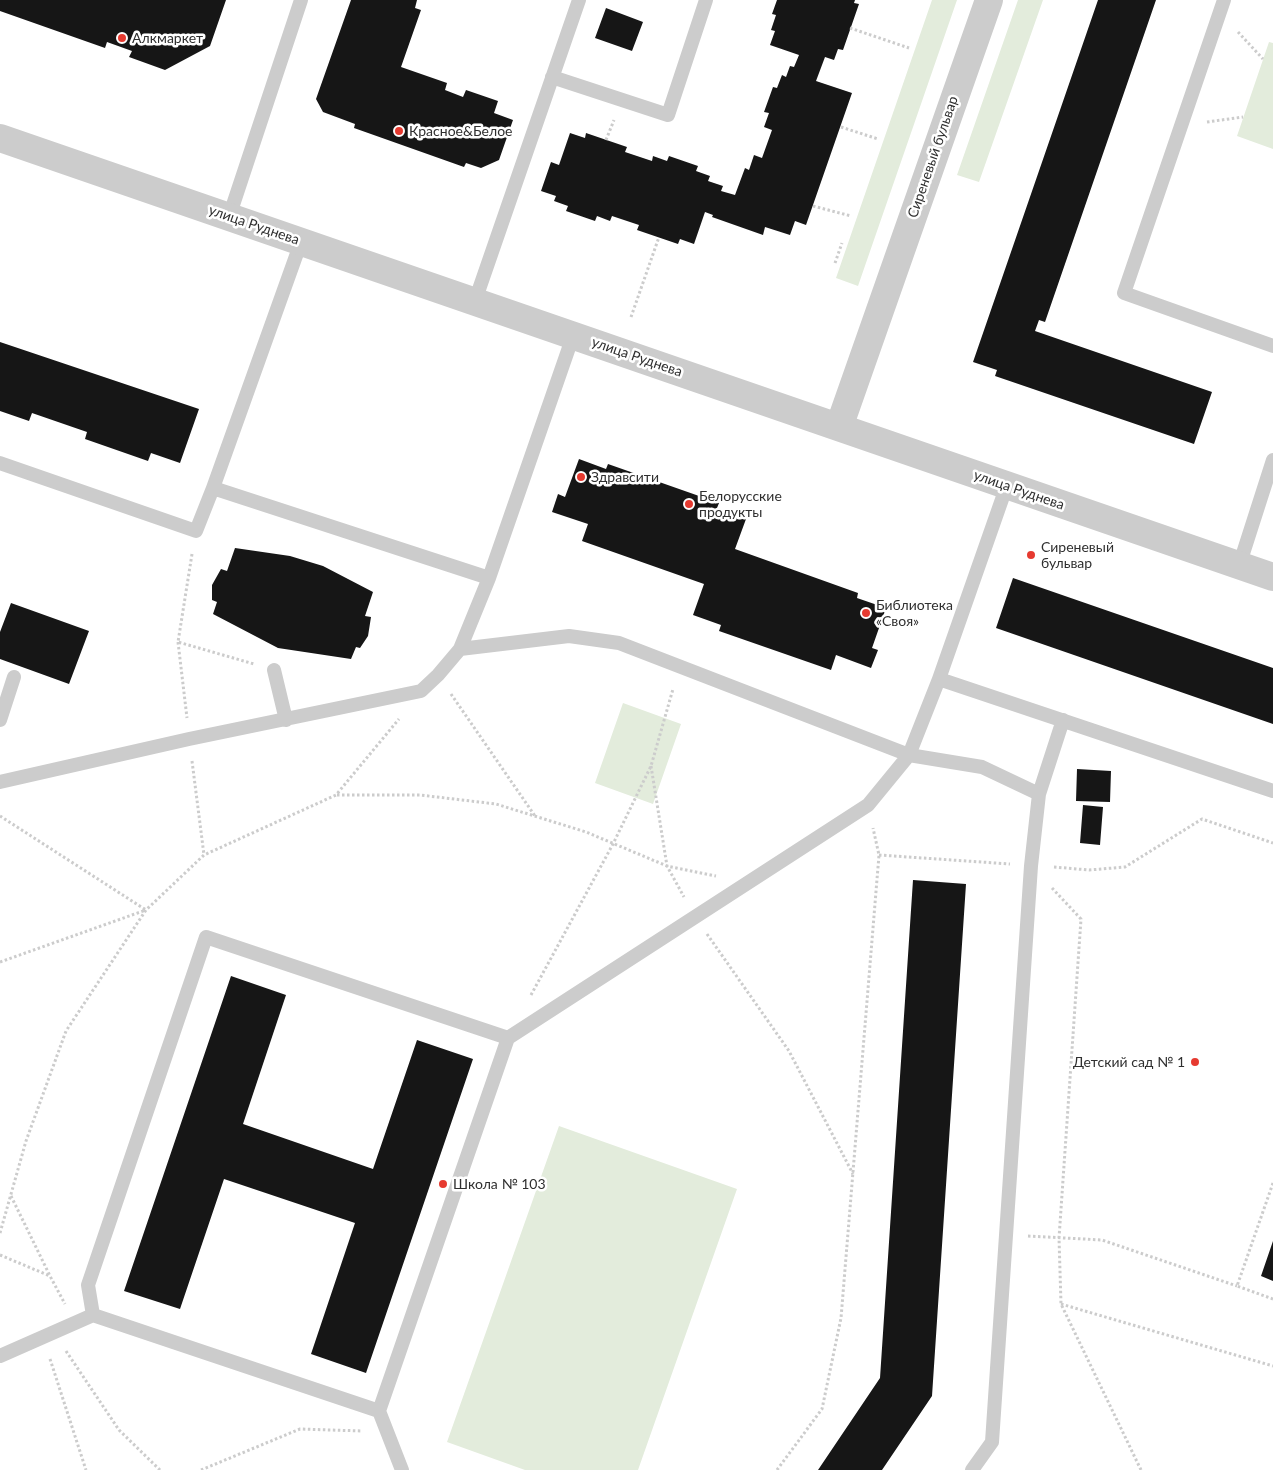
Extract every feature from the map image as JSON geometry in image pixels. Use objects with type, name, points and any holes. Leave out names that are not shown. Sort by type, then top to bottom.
[{"type":"street","name":"Сиреневый бульвар","points":[[839,427],[989,0]]},
{"type":"street","name":"улица Руднева","points":[[0,138],[1273,577]]},
{"type":"lane","points":[[228,217],[301,0]]},
{"type":"lane","points":[[475,302],[580,0]]},
{"type":"lane","points":[[552,78],[668,114],[706,0]]},
{"type":"lane","points":[[1222,6],[1124,293],[1273,346]]},
{"type":"lane","points":[[0,463],[196,531],[301,242]]},
{"type":"lane","points":[[0,782],[189,739],[421,691],[438,675],[460,649],[489,578],[573,336]]},
{"type":"lane","points":[[1239,566],[1273,460]]},
{"type":"lane","points":[[402,1470],[379,1411],[508,1038],[868,805],[909,755],[939,679],[1007,485]]},
{"type":"lane","points":[[213,488],[489,578]]},
{"type":"lane","points":[[460,649],[569,636],[619,643],[909,755],[982,767],[1039,794]]},
{"type":"lane","points":[[274,670],[286,720]]},
{"type":"lane","points":[[0,720],[14,678]]},
{"type":"lane","points":[[939,679],[1273,791]]},
{"type":"lane","points":[[972,1470],[992,1442],[1031,866],[1039,794],[1063,720]]},
{"type":"lane","points":[[93,1314],[88,1285],[206,936],[508,1038]]},
{"type":"lane","points":[[0,1356],[93,1314],[379,1411]]},
{"type":"path","points":[[1222,6],[1263,59]]},
{"type":"path","points":[[850,28],[909,48]]},
{"type":"path","points":[[1180,126],[1243,117]]},
{"type":"path","points":[[840,126],[878,139]]},
{"type":"path","points":[[813,206],[851,216]]},
{"type":"path","points":[[631,317],[658,237]]},
{"type":"path","points":[[835,263],[842,244]]},
{"type":"path","points":[[196,531],[178,642],[274,670]]},
{"type":"path","points":[[528,1002],[613,844],[651,766],[680,667]]},
{"type":"path","points":[[438,675],[535,817]]},
{"type":"path","points":[[336,795],[421,691]]},
{"type":"path","points":[[651,766],[667,866],[695,918],[789,1051],[853,1174]]},
{"type":"path","points":[[0,1233],[26,1141],[66,1031],[146,910],[204,855],[336,795],[420,796],[496,804],[586,832],[667,866],[748,882]]},
{"type":"path","points":[[778,1470],[822,1409],[841,1318],[879,855],[868,805]]},
{"type":"path","points":[[0,816],[146,910]]},
{"type":"path","points":[[879,855],[1089,870],[1125,867],[1202,819],[1273,843]]},
{"type":"path","points":[[1031,866],[1081,919],[1059,1238],[1061,1304],[1141,1470]]},
{"type":"path","points":[[0,962],[146,910]]},
{"type":"path","points":[[1237,1286],[1273,1183]]},
{"type":"path","points":[[10,1195],[50,1276],[76,1322]]},
{"type":"path","points":[[1006,1235],[1102,1240],[1273,1299]]},
{"type":"path","points":[[0,1255],[50,1276]]},
{"type":"path","points":[[1061,1304],[1273,1366]]},
{"type":"path","points":[[48,1335],[86,1470]]},
{"type":"path","points":[[48,1335],[119,1430],[160,1470]]},
{"type":"path","points":[[201,1470],[300,1429],[366,1431],[379,1411]]},
{"type":"green space","points":[[932,0],[957,0],[858,286],[836,278]]},
{"type":"green space","points":[[1018,0],[1043,0],[979,182],[957,175]]},
{"type":"green space","points":[[1269,42],[1273,43],[1273,149],[1237,136]]},
{"type":"green space","points":[[623,703],[681,724],[653,804],[595,783]]},
{"type":"green space","points":[[559,1126],[737,1189],[638,1470],[525,1470],[447,1442]]},
{"type":"building","points":[[0,0],[226,0],[210,46],[165,70],[129,57],[132,51],[107,42],[105,48],[0,11]]},
{"type":"building","points":[[351,0],[417,0],[415,8],[421,10],[401,67],[447,83],[445,90],[463,97],[466,90],[498,101],[494,113],[513,120],[499,160],[481,168],[466,163],[464,167],[354,128],[355,124],[323,112],[316,99]]},
{"type":"building","points":[[777,0],[855,0],[854,3],[859,4],[843,50],[838,49],[834,60],[825,57],[816,81],[852,93],[806,225],[795,221],[790,235],[765,227],[763,235],[712,217],[713,215],[705,212],[694,244],[680,239],[678,244],[637,230],[639,225],[612,216],[610,221],[597,216],[595,221],[566,211],[568,206],[554,201],[556,196],[541,191],[551,162],[559,165],[570,133],[585,138],[586,133],[627,147],[625,152],[652,161],[653,156],[667,161],[669,156],[698,166],[696,171],[710,176],[708,181],[723,186],[721,191],[735,195],[745,168],[749,170],[754,155],[762,158],[772,130],[764,127],[769,113],[764,112],[773,87],[777,88],[782,75],[786,77],[790,66],[794,67],[799,55],[770,45],[775,31],[771,30],[776,15],[772,14]]},
{"type":"building","points":[[1098,0],[1156,0],[1045,322],[1039,320],[1035,331],[1212,392],[1194,444],[995,376],[997,370],[973,362]]},
{"type":"building","points":[[606,8],[643,22],[632,51],[595,38]]},
{"type":"building","points":[[0,342],[199,409],[180,463],[151,453],[148,461],[85,439],[87,432],[32,413],[29,421],[0,411]]},
{"type":"building","points":[[579,459],[606,469],[608,464],[719,503],[717,508],[746,519],[735,549],[858,593],[857,598],[886,608],[872,648],[878,650],[871,668],[836,655],[831,670],[719,631],[721,625],[693,615],[704,584],[582,541],[588,524],[552,512],[558,494],[565,497]]},
{"type":"building","points":[[235,548],[290,556],[323,566],[373,592],[365,616],[371,617],[368,636],[360,648],[356,647],[351,659],[278,648],[213,614],[217,602],[212,600],[212,585],[221,569],[227,571]]},
{"type":"building","points":[[1013,578],[1273,668],[1273,724],[996,628]]},
{"type":"building","points":[[11,603],[89,631],[69,684],[0,659],[0,632]]},
{"type":"building","points":[[1077,769],[1111,771],[1110,802],[1076,801]]},
{"type":"building","points":[[1083,805],[1103,807],[1100,845],[1080,843]]},
{"type":"building","points":[[913,880],[966,884],[932,1396],[882,1470],[818,1470],[880,1378]]},
{"type":"building","points":[[231,976],[286,995],[243,1124],[373,1169],[417,1040],[473,1059],[366,1373],[311,1354],[355,1223],[224,1179],[180,1309],[124,1291]]},
{"type":"building","points":[[1273,1241],[1273,1281],[1261,1276]]},
{"type":"place","name":"Алкмаркет","points":[[122,38]]},
{"type":"place","name":"Красное&Белое","points":[[399,131]]},
{"type":"place","name":"Здравсити","points":[[581,477]]},
{"type":"place","name":"Белорусские продукты","points":[[689,504]]},
{"type":"place","name":"Сиреневый бульвар","points":[[1031,555]]},
{"type":"place","name":"Библиотека «Своя»","points":[[866,613]]},
{"type":"place","name":"Детский сад № 1","points":[[1195,1062]]},
{"type":"place","name":"Школа № 103","points":[[443,1184]]}]
